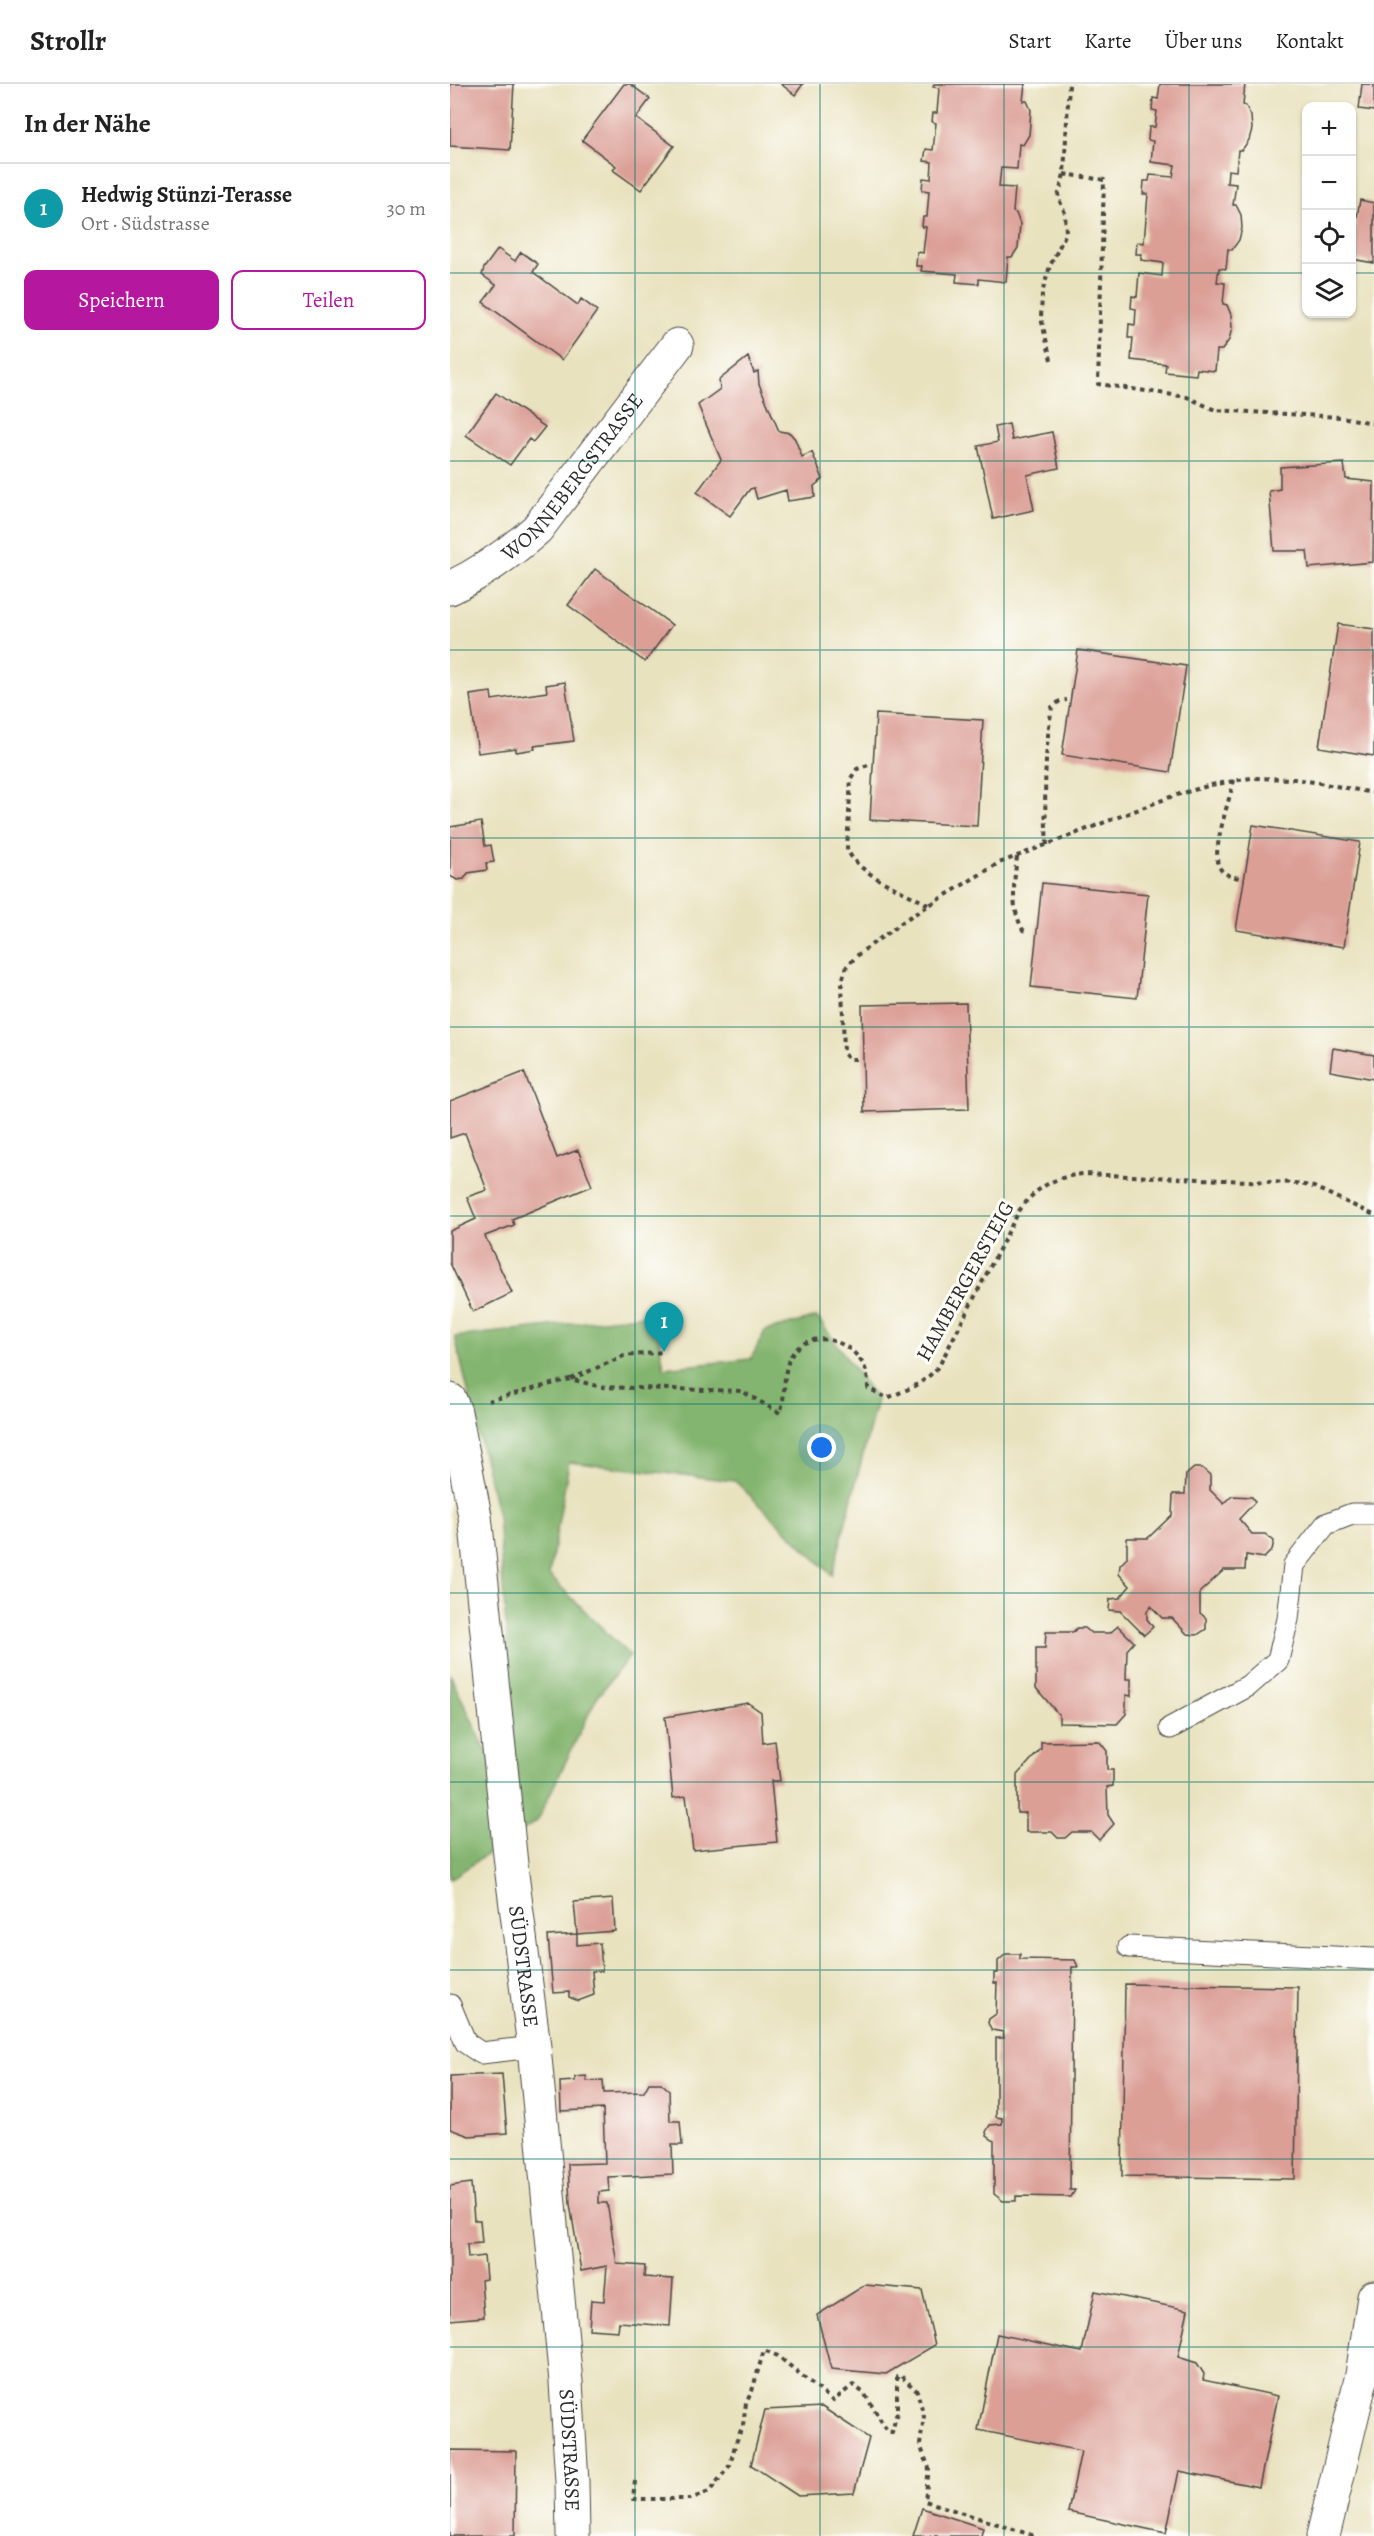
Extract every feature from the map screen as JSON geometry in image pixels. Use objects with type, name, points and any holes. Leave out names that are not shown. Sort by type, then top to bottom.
[{"type":"street","name":"WONNEBERGSTRASSE","points":[[450,588],[479,574],[511,553],[537,529],[677,345]]},
{"type":"street","name":"SÜDSTRASSE","points":[[453,1406],[475,1516],[512,1874],[534,2047],[566,2382],[573,2536]]},
{"type":"street","points":[[1323,2536],[1362,2375],[1374,2297]]},
{"type":"lane","points":[[1170,1728],[1248,1686],[1278,1660],[1288,1619],[1294,1565],[1326,1524],[1352,1514],[1374,1514]]},
{"type":"lane","points":[[1129,1947],[1374,1959]]},
{"type":"lane","points":[[450,2005],[466,2043],[481,2053],[534,2047]]},
{"type":"path","points":[[1051,360],[1041,318],[1042,293],[1050,266],[1066,233],[1065,213],[1058,197],[1064,174],[1069,84]]},
{"type":"path","points":[[1064,174],[1104,180],[1098,384],[1187,397],[1215,410],[1340,417],[1374,423]]},
{"type":"path","points":[[1047,845],[1044,797],[1045,745],[1052,707],[1060,700],[1067,700]]},
{"type":"path","points":[[868,765],[857,769],[851,778],[847,848],[850,858],[860,868],[928,905]]},
{"type":"path","points":[[856,1059],[849,1059],[844,1054],[842,981],[847,966],[860,953],[928,905],[999,863],[1173,796],[1234,780],[1297,779],[1374,793]]},
{"type":"path","points":[[1234,780],[1217,852],[1218,866],[1225,874],[1239,878]]},
{"type":"path","points":[[1017,856],[1014,899],[1017,919],[1023,930],[1029,932]]},
{"type":"path","name":"HAMBERGERSTEIG","points":[[453,1406],[570,1379],[601,1387],[741,1391],[780,1413],[784,1401],[786,1365],[792,1354],[800,1345],[812,1340],[826,1339],[852,1350],[862,1361],[867,1374],[868,1388],[887,1398],[918,1386],[931,1376],[940,1364],[1027,1200],[1048,1182],[1065,1176],[1083,1174],[1295,1183],[1314,1187],[1374,1215]]},
{"type":"path","points":[[570,1379],[624,1356],[664,1352]]},
{"type":"path","points":[[635,2481],[633,2499],[690,2499],[709,2492],[730,2465],[743,2425],[746,2403],[752,2391],[764,2350],[778,2356],[833,2401],[853,2385],[864,2393],[888,2432],[892,2432],[897,2412],[897,2377],[901,2376],[917,2391],[924,2416],[920,2445],[929,2468],[925,2501],[1035,2536]]},
{"type":"green space","points":[[655,1314],[664,1368],[751,1359],[765,1331],[817,1317],[877,1400],[832,1575],[735,1481],[569,1462],[549,1575],[630,1656],[597,1697],[537,1821],[450,1879],[450,1674],[520,1822],[498,1516],[455,1337]]},
{"type":"building","points":[[450,84],[514,84],[510,150],[450,146]]},
{"type":"building","points":[[624,84],[630,84],[650,99],[636,118],[674,146],[641,190],[613,170],[616,166],[582,140]]},
{"type":"building","points":[[781,84],[803,84],[795,95]]},
{"type":"building","points":[[934,84],[1025,84],[1023,101],[1027,101],[1031,110],[1029,135],[1023,145],[1019,144],[1017,169],[1001,168],[999,187],[1015,188],[1013,212],[1016,213],[1020,224],[1018,248],[1012,257],[1008,257],[1006,282],[979,279],[979,284],[956,282],[957,274],[921,271],[922,266],[916,266],[917,252],[923,253],[926,227],[922,227],[923,217],[927,217],[929,191],[922,190],[923,178],[931,179],[932,162],[924,161],[926,149],[933,150],[936,123],[932,122],[933,113],[937,113],[939,88],[933,87]]},
{"type":"building","points":[[1160,84],[1245,84],[1243,105],[1246,106],[1251,116],[1252,129],[1249,140],[1242,150],[1238,150],[1236,171],[1228,170],[1227,183],[1236,184],[1233,205],[1236,205],[1241,215],[1242,228],[1239,240],[1232,250],[1228,249],[1226,269],[1219,268],[1217,282],[1225,283],[1223,304],[1227,305],[1231,315],[1232,328],[1229,340],[1222,350],[1217,350],[1215,371],[1197,369],[1196,375],[1165,372],[1166,364],[1131,360],[1133,338],[1128,338],[1129,324],[1135,325],[1136,309],[1131,308],[1132,296],[1137,297],[1139,273],[1162,276],[1163,263],[1141,260],[1141,254],[1136,254],[1137,242],[1144,243],[1148,194],[1143,194],[1144,181],[1149,181],[1150,175],[1173,177],[1175,165],[1151,162],[1153,141],[1148,140],[1149,127],[1155,127],[1157,111],[1152,110],[1153,98],[1158,99]]},
{"type":"building","points":[[1362,84],[1374,84],[1374,111],[1359,109]]},
{"type":"building","points":[[1360,200],[1374,203],[1374,263],[1356,260],[1356,222]]},
{"type":"building","points":[[498,249],[515,261],[521,252],[538,264],[533,272],[578,305],[581,299],[597,311],[562,360],[483,302],[496,285],[482,275],[484,268]]},
{"type":"building","points":[[748,357],[754,373],[758,371],[759,384],[779,431],[790,433],[802,457],[812,452],[823,479],[814,486],[815,497],[788,501],[786,490],[757,499],[754,488],[750,489],[730,516],[697,492],[721,460],[698,405],[720,389],[719,380]]},
{"type":"building","points":[[496,393],[545,427],[533,442],[529,439],[510,465],[466,435]]},
{"type":"building","points":[[1009,424],[1012,440],[1052,432],[1059,468],[1027,475],[1034,510],[993,519],[978,446],[998,442],[995,427]]},
{"type":"building","points":[[1344,463],[1346,479],[1374,482],[1373,562],[1309,568],[1307,551],[1274,551],[1269,491],[1280,489],[1280,467]]},
{"type":"building","points":[[595,569],[672,625],[645,662],[568,605]]},
{"type":"building","points":[[1338,624],[1374,629],[1374,756],[1319,747]]},
{"type":"building","points":[[1078,650],[1186,666],[1170,772],[1062,755]]},
{"type":"building","points":[[565,682],[574,741],[534,746],[535,749],[516,752],[516,748],[478,753],[470,695],[491,692],[492,700],[547,692],[546,685]]},
{"type":"building","points":[[876,714],[983,720],[977,826],[870,820]]},
{"type":"building","points":[[481,822],[485,846],[491,845],[494,862],[486,863],[487,870],[468,873],[464,879],[457,880],[450,876],[450,827]]},
{"type":"building","points":[[1253,825],[1360,842],[1344,947],[1236,930]]},
{"type":"building","points":[[1042,883],[1148,894],[1137,998],[1031,987]]},
{"type":"building","points":[[966,1003],[969,1109],[864,1112],[862,1005]]},
{"type":"building","points":[[1333,1048],[1374,1055],[1374,1079],[1330,1071]]},
{"type":"building","points":[[524,1072],[557,1158],[578,1150],[592,1186],[512,1219],[514,1225],[485,1236],[512,1293],[473,1312],[450,1263],[450,1231],[476,1219],[467,1197],[487,1190],[465,1133],[450,1138],[450,1101]]},
{"type":"building","points":[[1194,1468],[1202,1468],[1210,1475],[1210,1490],[1224,1504],[1232,1496],[1252,1497],[1255,1502],[1239,1519],[1252,1534],[1265,1534],[1274,1541],[1272,1550],[1264,1558],[1246,1555],[1245,1570],[1224,1570],[1200,1592],[1200,1613],[1206,1618],[1206,1629],[1197,1635],[1187,1634],[1172,1618],[1162,1618],[1151,1606],[1147,1611],[1147,1619],[1153,1627],[1144,1635],[1120,1611],[1109,1610],[1110,1599],[1120,1598],[1130,1586],[1119,1574],[1120,1565],[1127,1558],[1127,1538],[1148,1538],[1172,1515],[1173,1494],[1185,1494],[1186,1475]]},
{"type":"building","points":[[1118,1626],[1134,1642],[1127,1650],[1126,1679],[1131,1679],[1131,1696],[1126,1695],[1126,1714],[1117,1724],[1059,1723],[1059,1715],[1036,1688],[1036,1648],[1045,1648],[1046,1632],[1073,1632],[1077,1628],[1085,1628],[1091,1633],[1110,1633]]},
{"type":"building","points":[[748,1703],[761,1712],[763,1743],[775,1741],[780,1781],[771,1781],[777,1842],[693,1850],[686,1796],[673,1798],[665,1717]]},
{"type":"building","points":[[1099,1741],[1107,1751],[1107,1770],[1113,1770],[1113,1786],[1107,1787],[1108,1815],[1114,1824],[1099,1840],[1091,1832],[1072,1832],[1065,1838],[1058,1838],[1052,1832],[1026,1832],[1026,1813],[1017,1813],[1017,1775],[1041,1749],[1041,1742]]},
{"type":"building","points":[[613,1899],[615,1931],[577,1934],[574,1902]]},
{"type":"building","points":[[577,1934],[577,1945],[600,1943],[602,1971],[592,1971],[594,1995],[578,2001],[569,1997],[569,1992],[553,1993],[548,1936]]},
{"type":"building","points":[[1006,1954],[1020,1954],[1020,1959],[1075,1960],[1078,1967],[1072,1967],[1070,2190],[1075,2190],[1071,2197],[1016,2196],[1016,2201],[1003,2201],[994,2194],[994,2141],[987,2136],[986,2132],[990,2125],[1002,2124],[1002,2118],[996,2117],[996,2038],[1004,2038],[1003,2032],[992,2030],[988,2023],[989,2019],[996,2014],[997,1983],[994,1983],[994,1973],[998,1973],[998,1961]]},
{"type":"building","points":[[1125,1984],[1298,1987],[1295,2179],[1122,2176]]},
{"type":"building","points":[[502,2074],[507,2133],[469,2136],[450,2129],[450,2076]]},
{"type":"building","points":[[586,2076],[587,2081],[603,2080],[604,2093],[644,2092],[649,2083],[661,2083],[669,2090],[670,2121],[680,2121],[682,2145],[672,2145],[673,2174],[608,2177],[609,2191],[599,2192],[599,2203],[607,2203],[617,2264],[645,2266],[644,2277],[673,2279],[670,2326],[619,2322],[618,2331],[589,2329],[591,2300],[604,2301],[607,2266],[581,2271],[570,2204],[568,2164],[605,2163],[603,2109],[561,2111],[560,2082],[575,2081],[575,2077]]},
{"type":"building","points":[[471,2183],[474,2220],[480,2220],[482,2243],[467,2244],[468,2258],[484,2256],[486,2279],[481,2280],[484,2317],[450,2320],[450,2186]]},
{"type":"building","points":[[865,2285],[922,2290],[935,2345],[886,2374],[831,2369],[817,2315]]},
{"type":"building","points":[[1095,2291],[1188,2310],[1178,2357],[1197,2363],[1204,2374],[1203,2380],[1278,2396],[1259,2487],[1179,2471],[1166,2533],[1068,2512],[1081,2451],[978,2430],[997,2334],[1082,2352]]},
{"type":"building","points":[[822,2407],[869,2438],[854,2493],[798,2496],[751,2465],[765,2410]]},
{"type":"building","points":[[450,2450],[516,2451],[515,2536],[450,2536]]},
{"type":"building","points":[[922,2508],[983,2528],[981,2536],[913,2536]]},
{"type":"place","name":"Hedwig Stünzi-Terasse","points":[[664,1352]]}]
